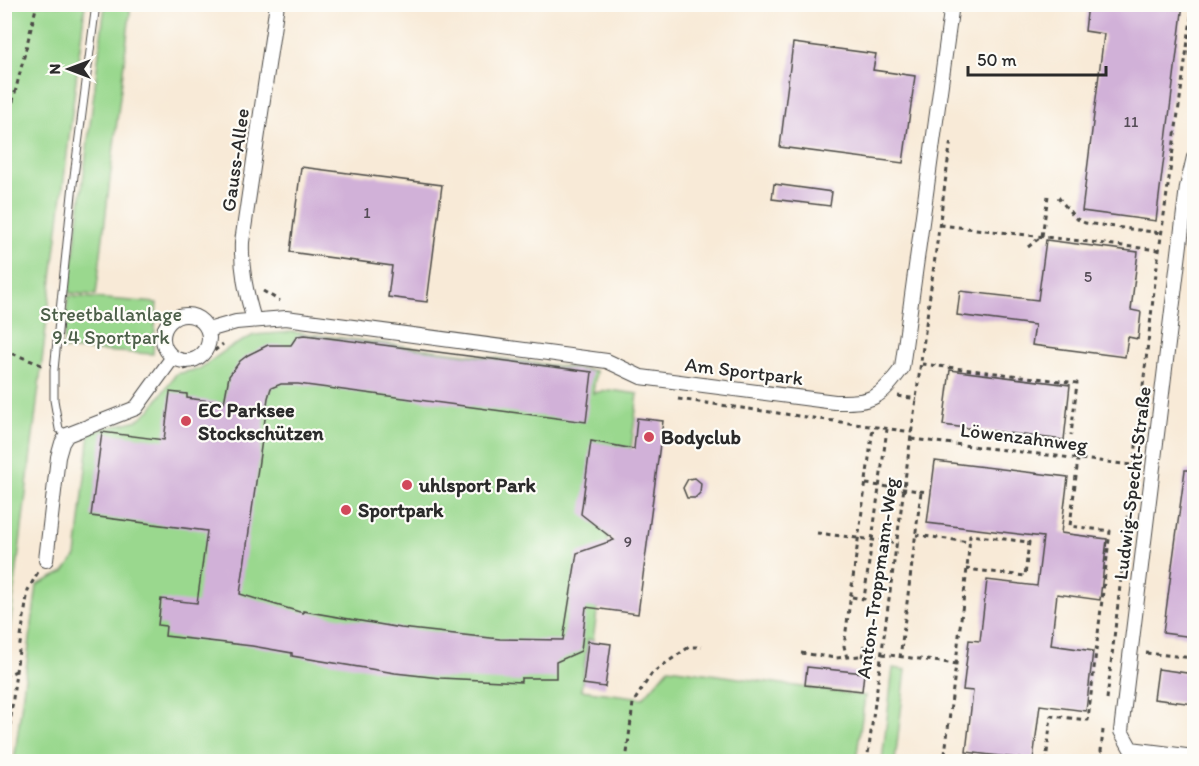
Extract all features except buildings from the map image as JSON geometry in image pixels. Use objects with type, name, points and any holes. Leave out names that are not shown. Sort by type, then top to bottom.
[{"type":"street","name":"Gauss-Allee","points":[[254,320],[243,280],[242,242],[277,4]]},
{"type":"street","name":"Am Sportpark","points":[[208,330],[254,320],[286,318],[607,361],[641,377],[835,402],[859,403],[878,395],[887,388],[902,368],[952,4]]},
{"type":"street","name":"Ludwig-Specht-Straße","points":[[1194,157],[1187,187],[1121,730],[1130,755],[1194,757]]},
{"type":"street","points":[[178,315],[190,315],[201,320],[208,330],[208,342],[204,352],[194,359],[183,361],[172,357],[164,346],[162,336],[169,321],[178,315]]},
{"type":"street","points":[[46,560],[58,457],[62,442],[67,435],[136,408],[172,357]]},
{"type":"lane","points":[[67,435],[59,429],[54,399],[54,370],[73,184],[96,4]]},
{"type":"path","points":[[4,136],[37,4]]},
{"type":"path","points":[[1106,703],[1161,233],[1193,4]]},
{"type":"path","name":"Anton-Troppmann-Weg","points":[[867,762],[952,138]]},
{"type":"path","points":[[1028,246],[1042,236],[1048,196]]},
{"type":"path","points":[[1058,197],[1075,218],[1085,223],[1161,233]]},
{"type":"path","points":[[940,225],[1159,250]]},
{"type":"path","points":[[259,284],[264,292],[278,301],[289,303]]},
{"type":"path","points":[[174,372],[195,366],[232,339]]},
{"type":"path","points":[[5,351],[54,370]]},
{"type":"path","points":[[922,364],[1077,383],[1071,435]]},
{"type":"path","points":[[683,401],[912,432]]},
{"type":"path","points":[[847,658],[844,646],[873,427]]},
{"type":"path","points":[[851,597],[864,599],[887,429]]},
{"type":"path","name":"Löwenzahnweg","points":[[911,439],[1133,465]]},
{"type":"path","points":[[1046,762],[1051,716],[1088,720],[1110,531],[1070,526],[1078,459]]},
{"type":"path","points":[[866,484],[927,492]]},
{"type":"path","points":[[900,658],[921,492]]},
{"type":"path","points":[[817,533],[898,543]]},
{"type":"path","points":[[916,535],[970,542]]},
{"type":"path","points":[[944,762],[966,569],[970,542],[970,535],[1029,542],[1025,576],[966,569]]},
{"type":"path","points":[[6,762],[16,671],[29,585],[46,560]]},
{"type":"path","points":[[862,657],[864,645]]},
{"type":"path","points":[[626,762],[633,703],[652,673],[689,647],[702,647]]},
{"type":"path","points":[[801,653],[836,658],[882,654],[956,664]]},
{"type":"path","points":[[1148,653],[1194,658]]},
{"type":"path","points":[[4,676],[16,671]]},
{"type":"path","points":[[1104,727],[1101,751],[1108,762]]},
{"type":"green space","points":[[4,5],[85,5],[5,668]]},
{"type":"green space","points":[[105,5],[131,5],[96,295],[69,293]]},
{"type":"green space","name":"Streetballanlage 9.4 Sportpark","points":[[68,296],[157,303],[153,354],[63,349]]},
{"type":"green space","name":"Sportpark","points":[[293,332],[596,371],[593,393],[610,390],[638,394],[629,464],[618,465],[593,640],[588,639],[581,690],[643,698],[669,668],[865,696],[856,761],[14,762],[37,585],[64,572],[76,556],[90,432],[138,420],[151,409],[176,374],[199,369],[229,348],[254,335]]},
{"type":"green space","points":[[893,668],[906,670],[895,761],[882,761]]},
{"type":"place","name":"EC Parksee Stockschützen","points":[[186,421]]},
{"type":"place","name":"Bodyclub","points":[[649,437]]},
{"type":"place","name":"uhlsport Park","points":[[407,485]]},
{"type":"place","name":"Sportpark","points":[[346,510]]}]
